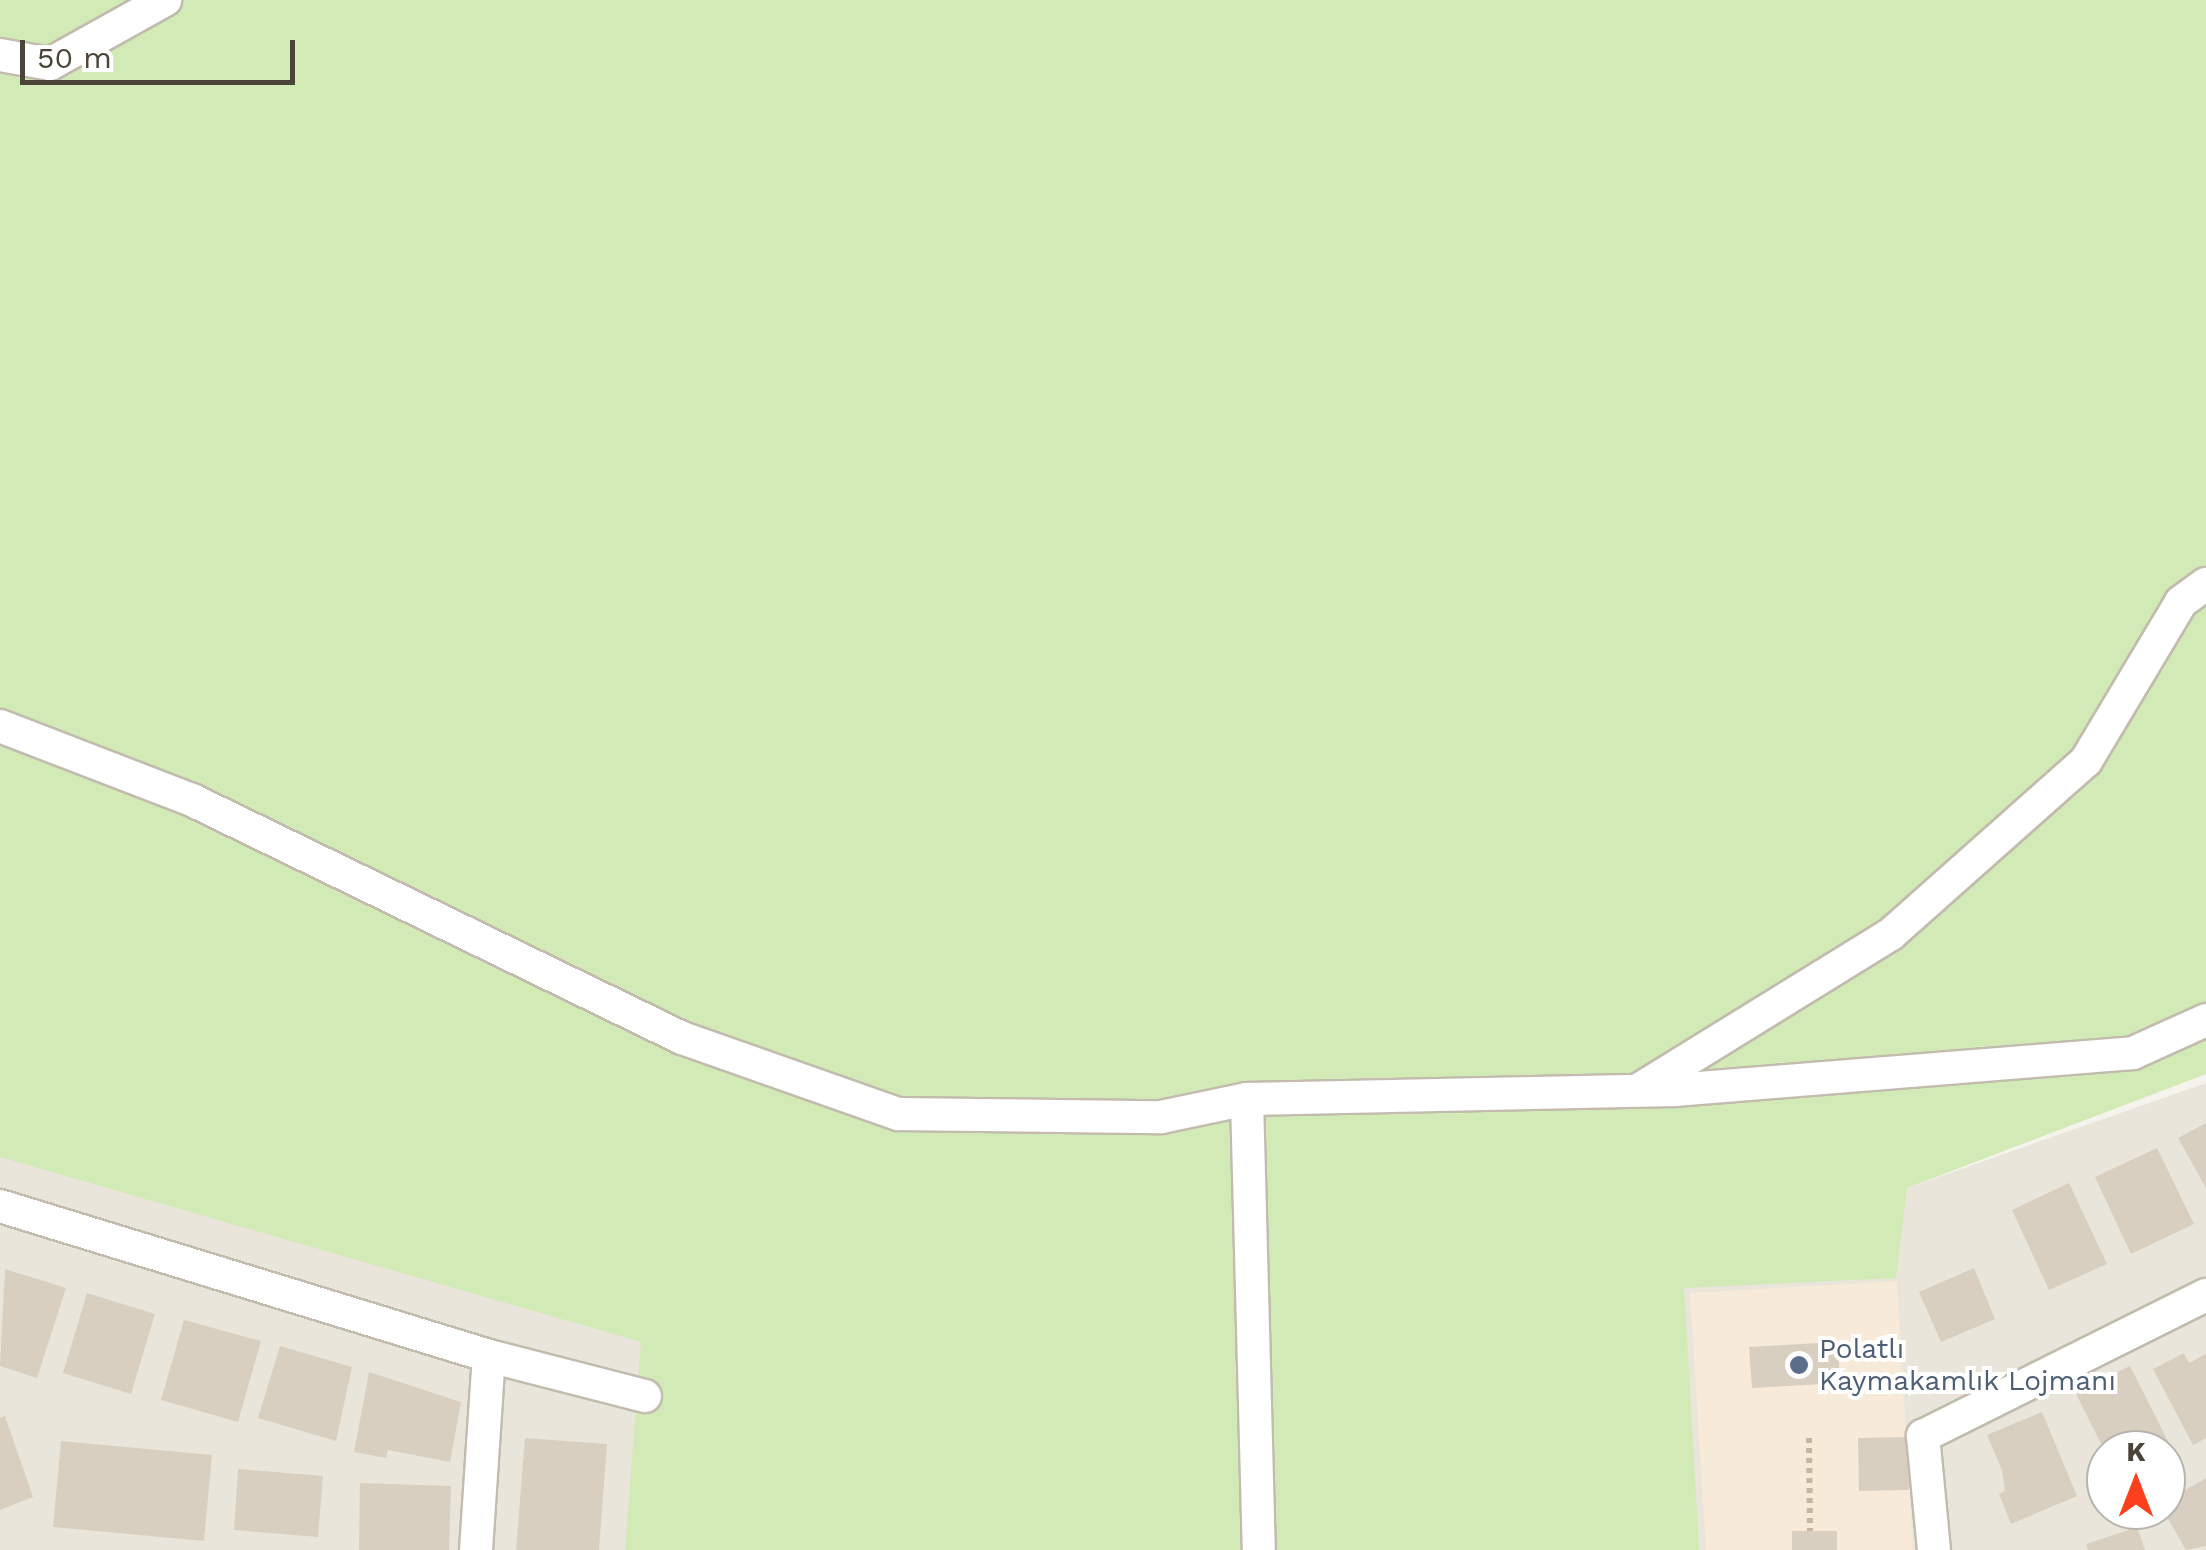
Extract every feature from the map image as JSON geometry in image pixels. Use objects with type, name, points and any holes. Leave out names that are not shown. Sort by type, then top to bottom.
[{"type":"street","points":[[0,56],[50,64],[166,0]]},
{"type":"street","points":[[1636,1091],[1892,934],[2086,761],[2181,602],[2206,584]]},
{"type":"street","points":[[0,726],[192,800],[682,1038],[898,1114],[1161,1117],[1247,1099],[1636,1091],[2132,1053],[2206,1020]]},
{"type":"street","points":[[1247,1099],[1259,1550]]},
{"type":"street","points":[[0,1206],[490,1356],[645,1396]]},
{"type":"street","points":[[1934,1550],[1923,1436],[2206,1295]]},
{"type":"street","points":[[476,1550],[490,1356]]},
{"type":"path","points":[[1809,1438],[1810,1531]]},
{"type":"shaded area","points":[[2206,1083],[2206,1550],[1697,1550],[1682,1286],[1907,1188]]},
{"type":"shaded area","points":[[0,1150],[643,1319],[634,1550],[0,1550]]},
{"type":"shaded area","name":"Polatlı Kaymakamlık Lojmanı","points":[[1897,1281],[1913,1550],[1706,1550],[1690,1293]]},
{"type":"green space","points":[[0,0],[2206,0],[2206,1074],[1907,1188],[1896,1278],[1684,1288],[1699,1550],[625,1550],[641,1342],[0,1157]]},
{"type":"building","points":[[2206,1123],[2206,1188],[2178,1138]]},
{"type":"building","points":[[2157,1148],[2194,1224],[2131,1254],[2095,1177]]},
{"type":"building","points":[[2069,1183],[2107,1264],[2049,1290],[2012,1210]]},
{"type":"building","points":[[1974,1268],[1995,1319],[1941,1342],[1919,1292]]},
{"type":"building","points":[[5,1269],[66,1288],[37,1378],[0,1366]]},
{"type":"building","points":[[87,1293],[155,1314],[131,1394],[63,1373]]},
{"type":"building","points":[[184,1320],[261,1341],[238,1422],[161,1400]]},
{"type":"building","points":[[1838,1342],[1840,1383],[1752,1388],[1749,1347]]},
{"type":"building","points":[[280,1346],[352,1367],[336,1441],[258,1418]]},
{"type":"building","points":[[2184,1353],[2189,1363],[2206,1354],[2206,1438],[2193,1445],[2153,1369]]},
{"type":"building","points":[[2130,1366],[2162,1430],[2094,1430],[2075,1392]]},
{"type":"building","points":[[369,1372],[461,1402],[450,1462],[388,1450],[386,1458],[354,1452]]},
{"type":"building","points":[[2042,1412],[2077,1496],[2011,1524],[1999,1494],[2005,1491],[2002,1470],[1987,1435]]},
{"type":"building","points":[[5,1416],[33,1497],[0,1510],[0,1418]]},
{"type":"building","points":[[1908,1437],[1909,1490],[1859,1491],[1858,1438]]},
{"type":"building","points":[[525,1438],[607,1444],[599,1550],[516,1550]]},
{"type":"building","points":[[61,1441],[212,1455],[204,1541],[53,1527]]},
{"type":"building","points":[[238,1469],[323,1476],[318,1537],[234,1530]]},
{"type":"building","points":[[2206,1478],[2206,1546],[2186,1550],[2174,1530],[2186,1530],[2186,1490]]},
{"type":"building","points":[[360,1483],[451,1486],[449,1550],[359,1550]]},
{"type":"building","points":[[2138,1530],[2145,1550],[2088,1550],[2086,1544]]},
{"type":"building","points":[[1792,1531],[1837,1531],[1837,1550],[1792,1550]]},
{"type":"place","name":"Polatlı Kaymakamlık Lojmanı","points":[[1799,1365]]}]
